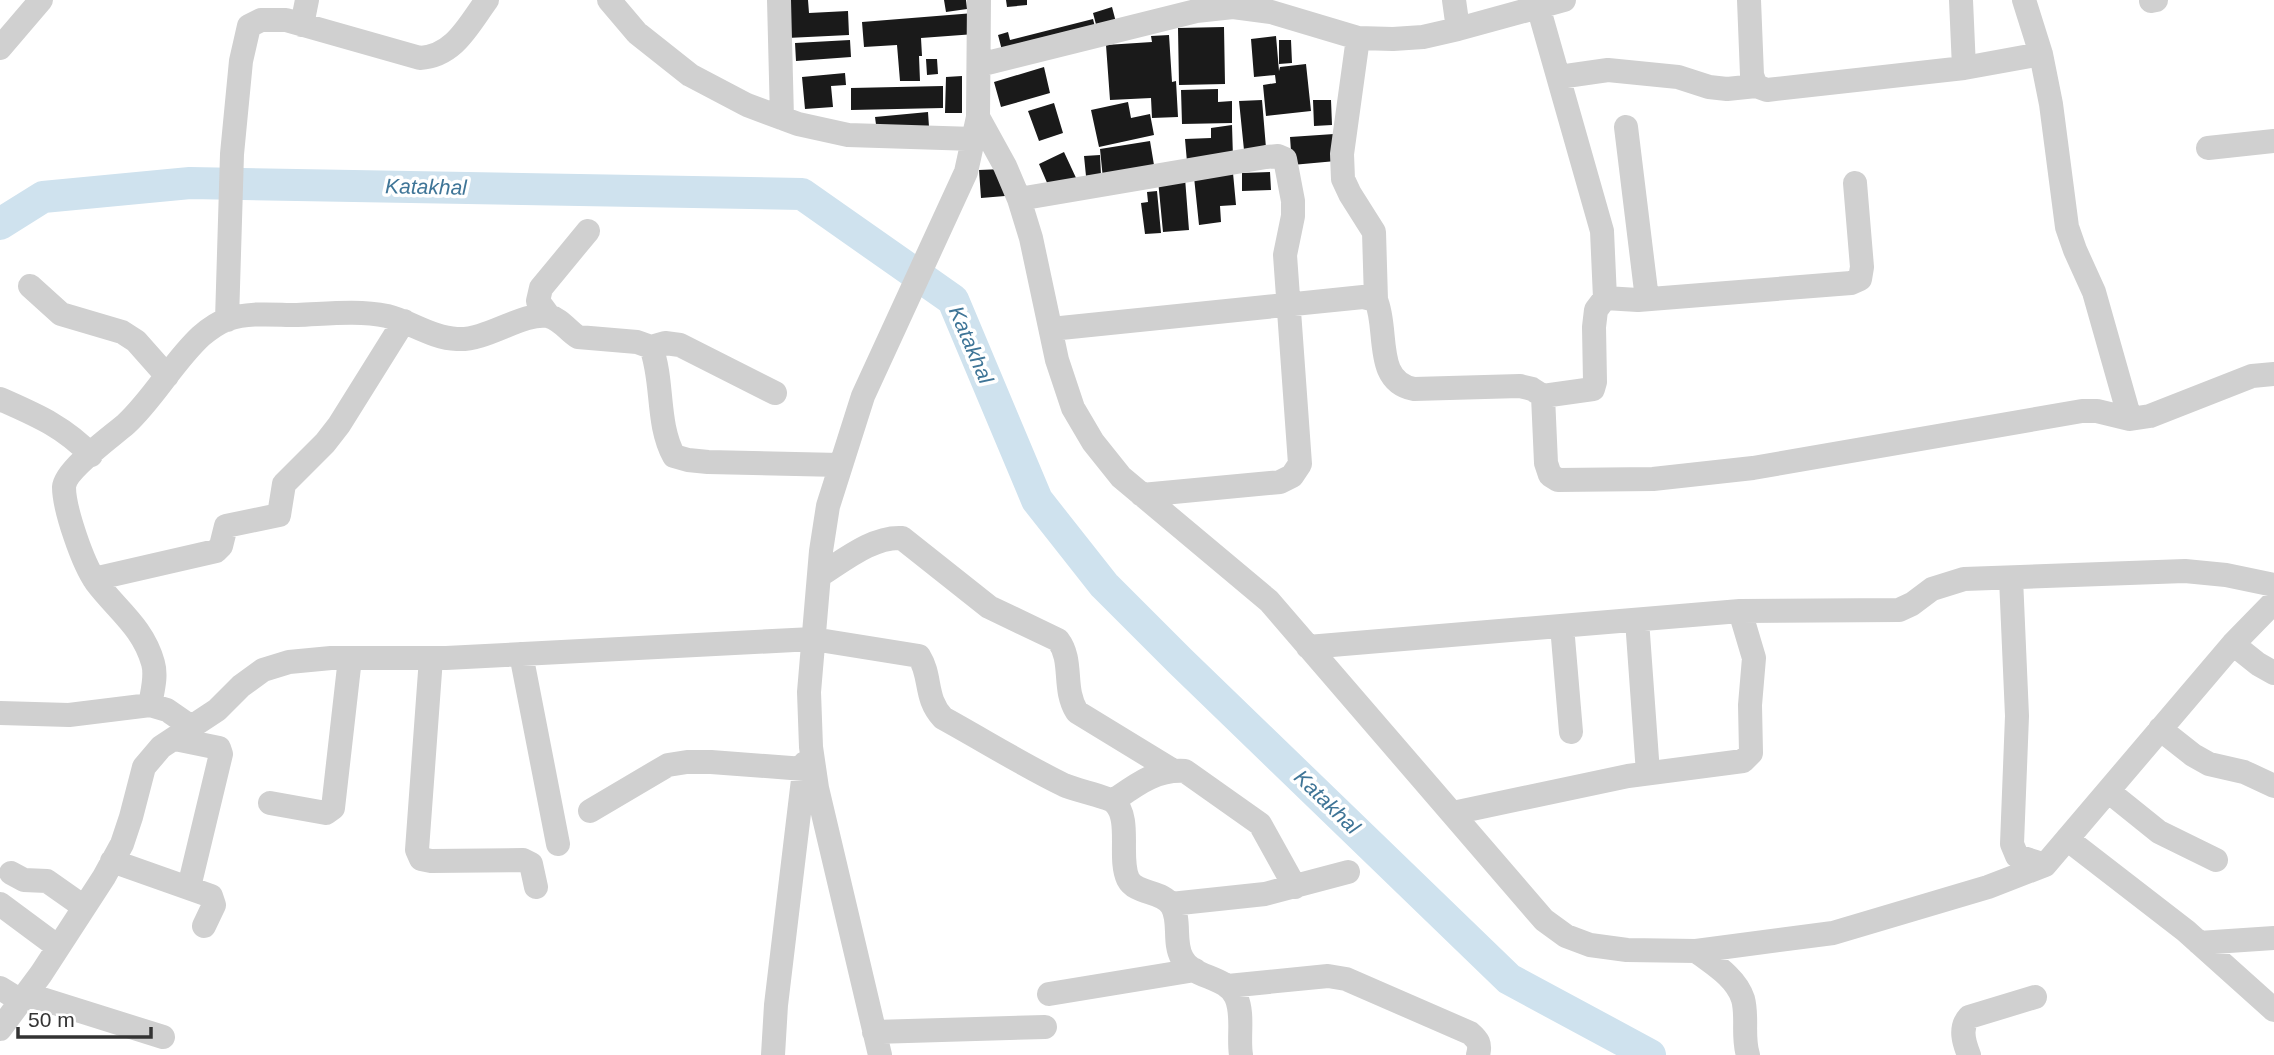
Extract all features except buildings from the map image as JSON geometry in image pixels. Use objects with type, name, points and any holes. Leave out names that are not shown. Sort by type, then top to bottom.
[{"type":"street","points":[[0,48],[41,0]]},
{"type":"street","points":[[302,25],[307,0]]},
{"type":"street","points":[[227,320],[232,154],[241,61],[248,26],[261,20],[286,20],[420,58],[432,57],[445,52],[487,0]]},
{"type":"street","points":[[609,0],[637,33],[690,75],[747,105],[782,118],[848,135],[976,128]]},
{"type":"street","points":[[779,0],[782,118]]},
{"type":"street","points":[[979,0],[976,128],[966,172],[863,396],[828,506],[813,639],[810,719],[817,788],[877,1044],[1045,1027]]},
{"type":"street","points":[[1454,0],[1458,29]]},
{"type":"street","points":[[979,65],[1196,11],[1233,7],[1271,12],[1358,38],[1423,37],[1564,0]]},
{"type":"street","points":[[1748,0],[1752,75],[1756,86]]},
{"type":"street","points":[[1961,0],[1964,68]]},
{"type":"street","points":[[2024,0],[2041,54],[2051,104],[2067,227],[2094,292],[2130,419]]},
{"type":"street","points":[[2151,1],[2156,0]]},
{"type":"street","points":[[1358,38],[1342,154],[1343,179],[1374,232],[1376,300],[1381,312],[1386,362],[1391,378],[1400,387],[1414,389],[1520,386],[1543,396],[1593,389],[1596,310],[1605,298],[1602,231],[1538,6]]},
{"type":"street","points":[[1559,77],[1608,69],[1678,77],[1709,87],[1727,89],[1756,86],[1767,90],[1964,68],[2041,54]]},
{"type":"street","points":[[1626,127],[1647,299]]},
{"type":"street","points":[[976,128],[1005,166],[1018,199],[1031,238],[1057,360],[1073,408],[1093,442],[1121,477],[1269,601],[1544,920],[1566,936],[1590,945],[1628,950],[1696,951],[1833,933],[1988,887],[2045,865],[2232,644],[2274,602]]},
{"type":"street","points":[[2208,148],[2274,141]]},
{"type":"street","points":[[1018,199],[1278,156],[1285,159],[1293,201],[1293,216],[1285,255],[1300,464],[1292,477],[1280,482],[1142,495]]},
{"type":"street","points":[[1605,298],[1647,299],[1850,283],[1860,279],[1862,267],[1855,183]]},
{"type":"street","points":[[549,316],[538,301],[541,288],[588,230]]},
{"type":"street","points":[[30,286],[61,314],[122,332],[136,341],[167,376]]},
{"type":"street","points":[[1051,328],[1363,297],[1376,300]]},
{"type":"street","points":[[150,705],[155,678],[154,666],[131,620],[94,579],[84,560],[65,500],[64,483],[70,471],[131,419],[203,334],[227,320],[248,316],[385,316],[445,338],[465,340],[535,316],[549,316],[560,321],[578,337],[637,342],[651,347],[665,343],[680,345],[775,393]]},
{"type":"street","points":[[94,579],[216,551],[226,526],[279,515],[284,484],[339,425],[404,321]]},
{"type":"street","points":[[651,347],[657,362],[666,442],[674,456],[698,461],[839,465]]},
{"type":"street","points":[[1543,396],[1546,463],[1550,475],[1558,481],[1653,479],[1754,468],[2082,411],[2097,411],[2130,419],[2150,416],[2252,376],[2274,374]]},
{"type":"street","points":[[0,400],[60,427],[74,437],[90,455]]},
{"type":"street","points":[[819,576],[877,541],[890,537],[902,538],[982,603],[1058,640],[1064,648],[1068,690],[1077,712],[1172,770]]},
{"type":"street","points":[[1308,647],[1740,611],[1899,610],[1945,583],[1964,579],[2185,571],[2226,575],[2274,585]]},
{"type":"street","points":[[2011,578],[2017,716],[2012,844],[2017,856],[2045,865]]},
{"type":"street","points":[[1453,813],[1648,773],[1743,761],[1751,753],[1750,705],[1754,659],[1740,611]]},
{"type":"street","points":[[1637,620],[1648,773]]},
{"type":"street","points":[[1562,625],[1571,732]]},
{"type":"street","points":[[0,1029],[16,994],[58,947],[122,844],[144,767],[161,747],[217,710],[241,686],[263,670],[289,662],[350,658],[431,658],[813,639],[919,656],[925,666],[933,708],[943,718],[1063,784],[1114,801],[1122,814],[1125,871],[1129,883],[1141,890],[1159,896],[1171,904],[1238,899],[1348,872]]},
{"type":"street","points":[[2232,644],[2266,669]]},
{"type":"street","points":[[521,654],[558,844]]},
{"type":"street","points":[[270,803],[326,813],[333,808],[350,658]]},
{"type":"street","points":[[431,658],[417,850],[421,859],[523,860],[531,864],[536,887]]},
{"type":"street","points":[[0,713],[69,715],[150,705],[167,710],[184,733],[219,748],[221,754],[189,887]]},
{"type":"street","points":[[774,1055],[776,1005],[810,719]]},
{"type":"street","points":[[2160,729],[2201,759],[2244,772],[2274,786]]},
{"type":"street","points":[[590,811],[668,765],[699,762],[804,769]]},
{"type":"street","points":[[1114,801],[1158,773],[1185,771],[1260,824],[1295,887]]},
{"type":"street","points":[[2108,791],[2159,832],[2217,860]]},
{"type":"street","points":[[2067,839],[2199,943],[2274,1010]]},
{"type":"street","points":[[112,861],[211,896],[214,905],[204,926]]},
{"type":"street","points":[[11,873],[24,880],[47,881],[85,907]]},
{"type":"street","points":[[0,904],[58,947]]},
{"type":"street","points":[[1171,904],[1183,961],[1228,986],[1237,997],[1241,1055]]},
{"type":"street","points":[[2199,943],[2274,938]]},
{"type":"street","points":[[1696,951],[1728,976],[1742,999],[1745,1040]]},
{"type":"street","points":[[1049,994],[1195,970]]},
{"type":"street","points":[[1228,986],[1320,977],[1346,979],[1470,1033],[1478,1039],[1478,1055]]},
{"type":"street","points":[[16,994],[163,1037]]},
{"type":"street","points":[[1969,1055],[1963,1031],[1964,1023],[1969,1017],[2035,997]]},
{"type":"waterway","name":"Katakhal","points":[[0,224],[43,197],[190,183],[802,194],[953,300],[1037,500],[1104,585],[1509,979],[1650,1055]]}]
